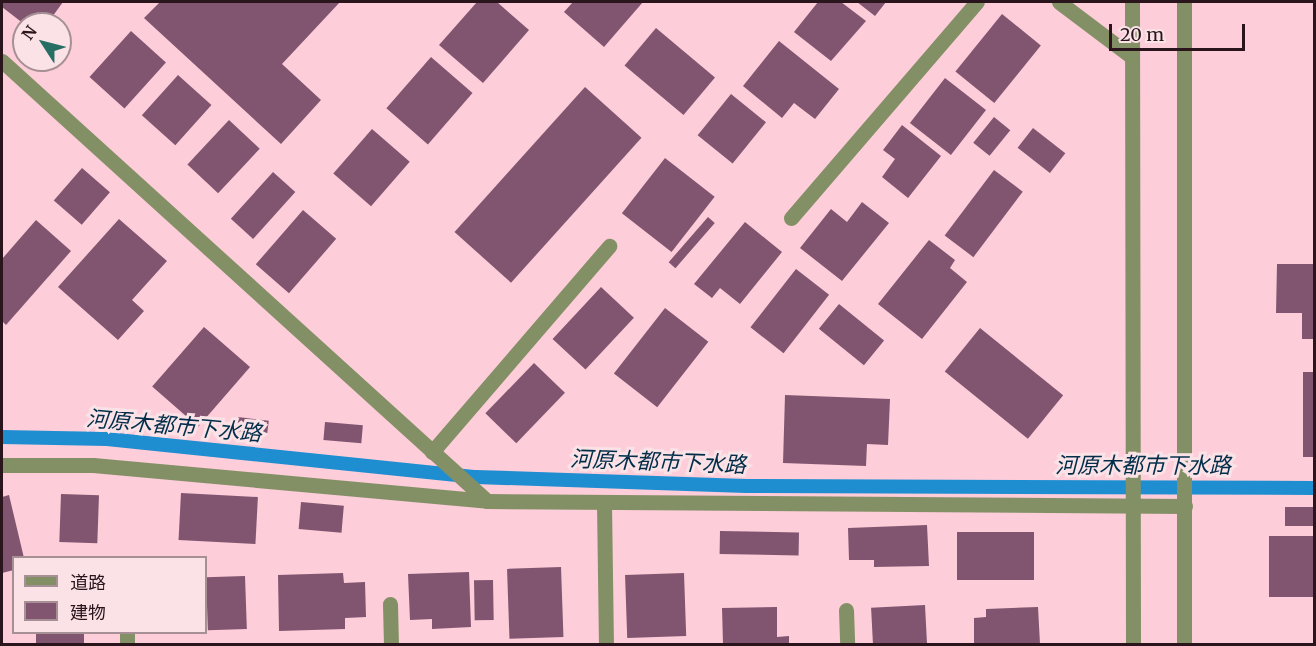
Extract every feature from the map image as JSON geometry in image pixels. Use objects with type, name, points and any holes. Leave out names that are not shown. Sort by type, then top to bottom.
[{"type":"street","points":[[791,218],[977,2]]},
{"type":"street","points":[[1059,2],[1132,57]]},
{"type":"street","points":[[1132,2],[1133,645]]},
{"type":"street","points":[[1184,2],[1184,645]]},
{"type":"street","points":[[2,61],[486,501]]},
{"type":"street","points":[[432,452],[609,246]]},
{"type":"street","points":[[2,465],[93,465],[486,501],[1134,508],[1185,506]]},
{"type":"street","points":[[604,503],[606,645]]},
{"type":"street","points":[[390,604],[391,645]]},
{"type":"street","points":[[846,610],[847,645]]},
{"type":"building","points":[[2,2],[63,2],[56,12],[12,12],[12,15],[2,7]]},
{"type":"building","points":[[160,2],[340,2],[282,64],[321,100],[281,144],[144,18]]},
{"type":"building","points":[[477,2],[497,2],[529,30],[483,83],[439,45]]},
{"type":"building","points":[[573,2],[643,2],[604,47],[564,12]]},
{"type":"building","points":[[818,2],[841,2],[866,21],[831,61],[794,32]]},
{"type":"building","points":[[857,2],[886,2],[875,16]]},
{"type":"building","points":[[1002,14],[1041,45],[994,103],[955,72]]},
{"type":"building","points":[[656,28],[715,77],[683,115],[625,66]]},
{"type":"building","points":[[131,31],[166,62],[124,109],[90,77]]},
{"type":"building","points":[[779,41],[839,89],[815,119],[794,103],[782,118],[743,86]]},
{"type":"building","points":[[431,57],[473,93],[428,144],[386,108]]},
{"type":"building","points":[[178,75],[211,105],[175,145],[142,115]]},
{"type":"building","points":[[945,78],[986,110],[951,155],[910,123]]},
{"type":"building","points":[[585,87],[641,138],[511,283],[455,232]]},
{"type":"building","points":[[731,94],[766,122],[733,164],[698,135]]},
{"type":"building","points":[[994,117],[1010,130],[990,156],[973,143]]},
{"type":"building","points":[[229,120],[260,149],[218,193],[187,165]]},
{"type":"building","points":[[902,125],[941,156],[908,198],[882,177],[895,159],[883,150]]},
{"type":"building","points":[[1033,128],[1065,153],[1050,173],[1018,148]]},
{"type":"building","points":[[372,129],[410,162],[371,206],[333,174]]},
{"type":"building","points":[[665,158],[715,197],[672,252],[622,213]]},
{"type":"building","points":[[82,168],[110,192],[82,225],[54,200]]},
{"type":"building","points":[[994,170],[1023,192],[973,257],[945,235]]},
{"type":"building","points":[[273,172],[295,192],[253,239],[231,219]]},
{"type":"building","points":[[862,202],[889,223],[842,281],[800,248],[831,209],[847,222]]},
{"type":"building","points":[[303,210],[336,239],[289,293],[256,264]]},
{"type":"building","points":[[708,217],[715,223],[675,268],[669,262]]},
{"type":"building","points":[[119,219],[167,261],[132,300],[144,311],[118,340],[58,287]]},
{"type":"building","points":[[36,220],[71,251],[6,325],[2,321],[2,259]]},
{"type":"building","points":[[745,222],[782,252],[740,304],[720,288],[712,298],[694,284]]},
{"type":"building","points":[[929,240],[955,260],[950,268],[967,282],[922,339],[878,304]]},
{"type":"building","points":[[1277,264],[1314,264],[1314,339],[1302,339],[1302,313],[1276,313]]},
{"type":"building","points":[[796,269],[829,295],[784,353],[750,327]]},
{"type":"building","points":[[601,287],[634,318],[585,370],[553,339]]},
{"type":"building","points":[[839,304],[884,341],[864,365],[819,329]]},
{"type":"building","points":[[665,308],[708,342],[657,407],[614,373]]},
{"type":"building","points":[[204,327],[250,367],[198,427],[152,387]]},
{"type":"building","points":[[980,328],[1063,395],[1028,439],[945,372]]},
{"type":"building","points":[[534,363],[565,393],[516,443],[485,413]]},
{"type":"building","points":[[1303,372],[1314,372],[1314,457],[1303,457]]},
{"type":"building","points":[[785,395],[890,399],[888,445],[867,444],[866,466],[783,463]]},
{"type":"building","points":[[238,417],[269,421],[267,435],[236,431]]},
{"type":"building","points":[[325,422],[363,425],[361,443],[323,440]]},
{"type":"building","points":[[181,493],[258,497],[255,544],[179,540]]},
{"type":"building","points":[[61,494],[99,495],[97,543],[59,542]]},
{"type":"building","points":[[9,495],[24,556],[12,556],[12,570],[2,573],[2,497]]},
{"type":"building","points":[[301,502],[344,506],[341,533],[299,529]]},
{"type":"building","points":[[1285,507],[1314,507],[1314,526],[1285,526]]},
{"type":"building","points":[[927,525],[929,566],[874,567],[874,560],[849,560],[848,528]]},
{"type":"building","points":[[720,531],[799,532],[799,555],[720,554]]},
{"type":"building","points":[[957,532],[1034,532],[1034,580],[957,580]]},
{"type":"building","points":[[1269,536],[1314,536],[1314,597],[1269,597]]},
{"type":"building","points":[[561,567],[563,637],[509,639],[507,569]]},
{"type":"building","points":[[469,572],[471,627],[432,629],[432,619],[410,620],[408,574]]},
{"type":"building","points":[[343,573],[344,583],[365,582],[366,617],[345,618],[345,629],[279,631],[278,575]]},
{"type":"building","points":[[684,573],[686,636],[627,638],[625,575]]},
{"type":"building","points":[[245,576],[247,629],[208,630],[207,577]]},
{"type":"building","points":[[474,580],[493,580],[494,620],[475,620]]},
{"type":"building","points":[[925,605],[927,644],[873,644],[871,608]]},
{"type":"building","points":[[777,607],[777,637],[789,636],[789,644],[723,644],[722,608]]},
{"type":"building","points":[[1038,607],[1040,644],[974,644],[974,618],[986,617],[986,609]]},
{"type":"building","points":[[36,634],[84,634],[84,644],[36,644]]},
{"type":"waterway","name":"河原木都市下水路","points":[[2,437],[107,439],[476,477],[746,486],[1314,488]]}]
